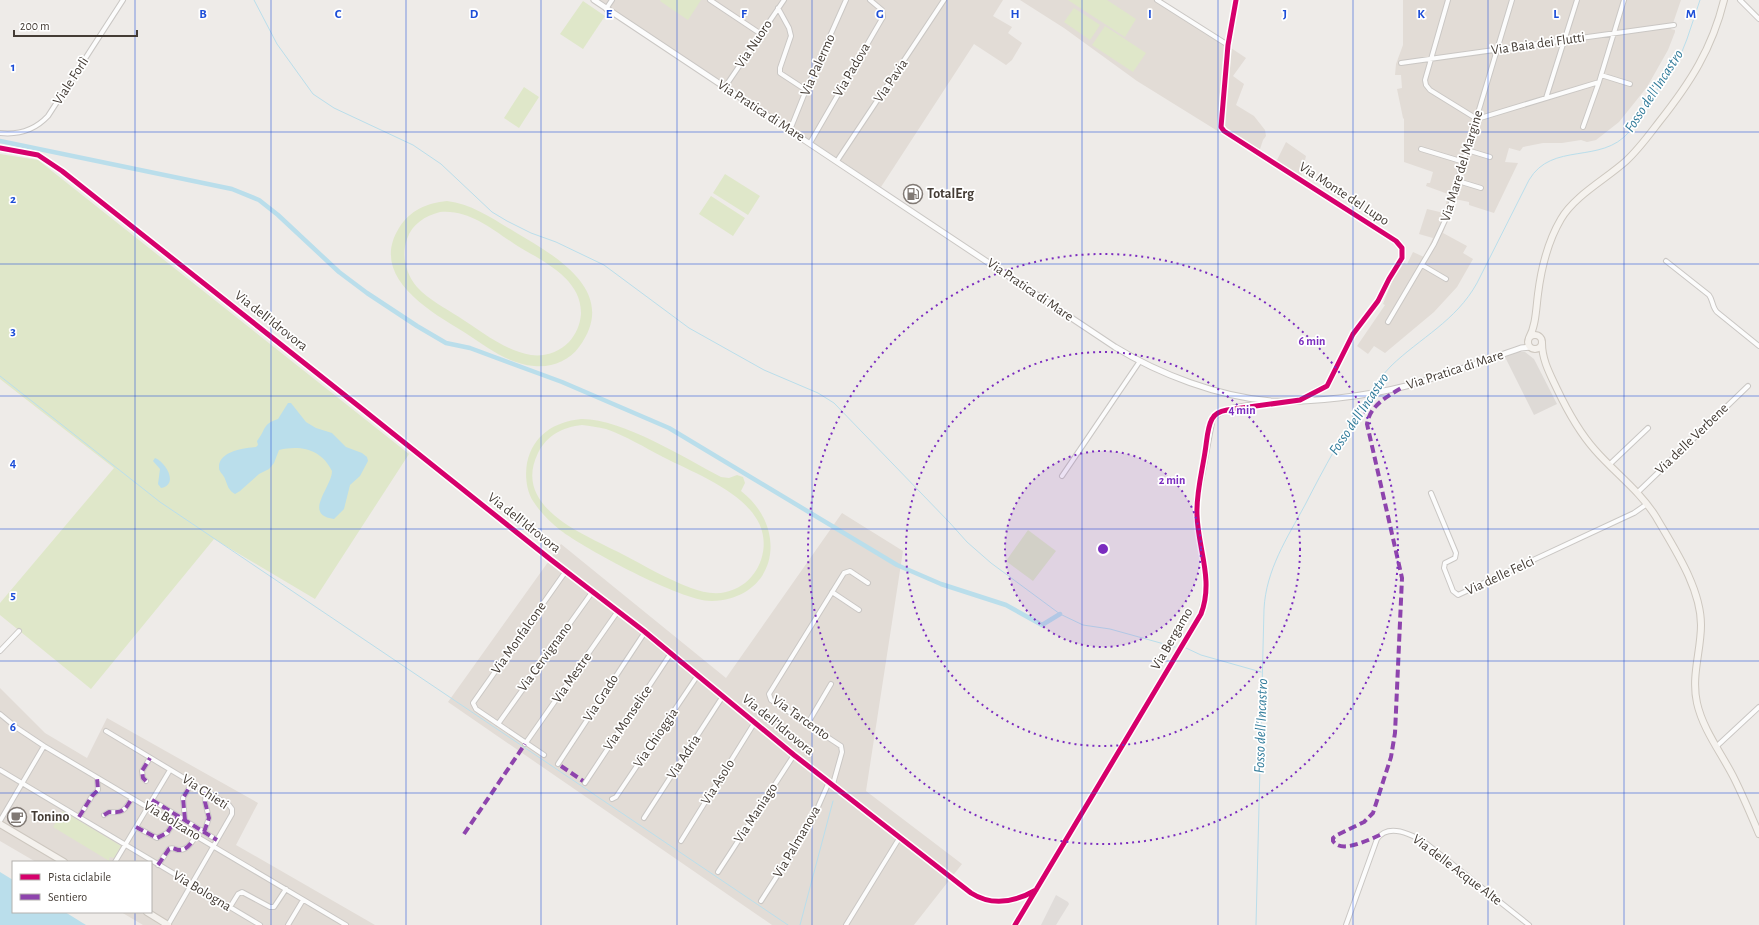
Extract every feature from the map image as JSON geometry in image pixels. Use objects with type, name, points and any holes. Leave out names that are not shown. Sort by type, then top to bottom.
[{"type":"main road","points":[[1530,344],[1541,275],[1554,234],[1561,219],[1577,201],[1634,154],[1673,104],[1694,75],[1707,52],[1716,29],[1724,0]]},
{"type":"main road","points":[[1534,324],[1542,343],[1543,357],[1555,385],[1576,425],[1590,446],[1647,504],[1659,522],[1696,593],[1700,610],[1701,624],[1695,677],[1695,691],[1700,713],[1757,824],[1759,834]]},
{"type":"main road","points":[[1530,344],[1532,336],[1539,336]]},
{"type":"main road","points":[[1530,344],[1540,347],[1542,343]]},
{"type":"main road","points":[[1530,344],[1543,357]]},
{"type":"main road","points":[[0,823],[62,861]]},
{"type":"main road","points":[[149,913],[168,925]]},
{"type":"street","name":"Viale Forlì","points":[[0,133],[22,132],[37,125],[48,116],[123,0]]},
{"type":"street","name":"Via Pratica di Mare","points":[[594,0],[1115,347],[1140,361],[1190,381],[1225,392],[1264,400],[1300,400],[1359,394],[1409,385],[1530,344]]},
{"type":"street","points":[[606,9],[612,0]]},
{"type":"street","points":[[710,0],[761,34]]},
{"type":"street","name":"Via Nuoro","points":[[725,87],[784,0]]},
{"type":"street","name":"Via Palermo","points":[[790,130],[846,0]]},
{"type":"street","name":"Via Padova","points":[[810,143],[883,17],[884,13],[881,9],[870,0]]},
{"type":"street","name":"Via Pavia","points":[[837,161],[944,0]]},
{"type":"street","points":[[1157,0],[1228,45]]},
{"type":"street","name":"Via Monte del Lupo","points":[[1236,0],[1228,45],[1221,127],[1224,131],[1396,241],[1403,250],[1402,260],[1387,282],[1378,301],[1356,330],[1338,362],[1328,384],[1300,400]]},
{"type":"street","points":[[1449,0],[1425,81],[1428,88],[1477,118],[1599,82]]},
{"type":"street","name":"Via Mare del Margine","points":[[1388,322],[1444,226],[1512,0]]},
{"type":"street","points":[[1546,98],[1576,0]]},
{"type":"street","points":[[1583,127],[1599,82],[1624,0]]},
{"type":"street","points":[[1740,0],[1759,19]]},
{"type":"street","points":[[778,8],[790,28],[791,36],[779,69],[780,73],[782,76],[806,90]]},
{"type":"street","name":"Via Baia dei Flutti","points":[[1401,63],[1674,25]]},
{"type":"street","points":[[1601,75],[1630,84]]},
{"type":"street","name":"Via dell'Idrovora","points":[[0,148],[31,153],[51,163],[361,408],[550,560],[566,570],[645,632],[794,755],[969,891],[983,899],[996,902],[1020,898],[1036,890]]},
{"type":"street","points":[[1421,149],[1464,162]]},
{"type":"street","points":[[1467,150],[1490,157]]},
{"type":"street","points":[[1458,181],[1481,188]]},
{"type":"street","points":[[1666,261],[1709,295],[1712,299],[1713,307],[1717,312],[1759,346]]},
{"type":"street","points":[[1422,265],[1446,279]]},
{"type":"street","points":[[1062,476],[1140,361]]},
{"type":"street","name":"Via delle Verbene","points":[[1637,493],[1748,386]]},
{"type":"street","name":"Via Bergamo","points":[[1015,925],[1201,614],[1206,594],[1206,574],[1198,524],[1197,500],[1208,434],[1212,419],[1216,414],[1227,410],[1300,400]]},
{"type":"street","points":[[1609,465],[1648,428]]},
{"type":"street","name":"Via delle Felci","points":[[1431,493],[1456,553],[1454,559],[1446,563],[1444,568],[1453,591],[1458,595],[1634,513],[1647,504]]},
{"type":"street","name":"Via Monfalcone","points":[[498,724],[473,705],[474,702],[566,570]]},
{"type":"street","name":"Via Tarcento","points":[[831,783],[842,748],[839,744],[770,699],[769,694],[832,592],[847,571],[868,583]]},
{"type":"street","name":"Via Cervignano","points":[[498,724],[593,591]]},
{"type":"street","points":[[832,592],[860,610]]},
{"type":"street","name":"Via Mestre","points":[[525,744],[618,611]]},
{"type":"street","points":[[0,651],[19,632]]},
{"type":"street","name":"Via Grado","points":[[558,764],[645,632]]},
{"type":"street","name":"Via Monselice","points":[[585,782],[671,653]]},
{"type":"street","name":"Via Chioggia","points":[[612,799],[620,790],[698,675]]},
{"type":"street","points":[[808,723],[831,684]]},
{"type":"street","name":"Via Adria","points":[[644,818],[723,696]]},
{"type":"street","points":[[1717,746],[1759,706]]},
{"type":"street","name":"Via Bolzano","points":[[0,714],[21,731],[44,746],[346,925]]},
{"type":"street","name":"Via Asolo","points":[[680,841],[755,722]]},
{"type":"street","points":[[498,724],[525,744],[544,755]]},
{"type":"street","name":"Via Chieti","points":[[106,731],[229,805],[232,809],[232,814],[168,925]]},
{"type":"street","points":[[0,823],[44,746]]},
{"type":"street","name":"Via Maniago","points":[[718,872],[794,755]]},
{"type":"street","points":[[146,780],[142,776],[142,771],[150,758]]},
{"type":"street","name":"Via Bologna","points":[[0,770],[151,861]]},
{"type":"street","points":[[116,861],[170,770]]},
{"type":"street","points":[[79,817],[92,796],[98,790],[97,778]]},
{"type":"street","points":[[185,820],[183,798],[192,783]]},
{"type":"street","name":"Via Palmanova","points":[[761,902],[810,825],[831,783]]},
{"type":"street","points":[[204,832],[209,818],[205,802],[206,792]]},
{"type":"street","points":[[104,815],[109,812],[117,813],[123,810],[132,798]]},
{"type":"street","points":[[152,800],[217,840]]},
{"type":"street","points":[[136,826],[157,838],[167,833],[178,816]]},
{"type":"street","name":"Via delle Acque Alte","points":[[1346,925],[1354,898],[1376,839],[1380,835],[1389,831],[1398,831],[1421,840],[1529,925]]},
{"type":"street","points":[[158,865],[169,849],[172,848],[181,850],[185,848],[196,836]]},
{"type":"street","points":[[846,925],[900,837]]},
{"type":"street","name":"Via Bologna","points":[[152,861],[260,925]]},
{"type":"street","points":[[230,907],[238,894],[242,892],[270,907],[274,907],[286,890]]},
{"type":"street","points":[[288,925],[303,900]]},
{"type":"shaded area","points":[[598,0],[1003,0],[993,16],[1012,27],[1008,33],[1022,43],[1012,60],[1006,65],[974,44],[881,187]]},
{"type":"shaded area","points":[[1020,0],[1159,0],[1246,58],[1233,76],[1244,84],[1236,105],[1254,116],[1265,130],[1266,136],[1260,149],[1261,153],[1276,162],[1286,142],[1306,156],[1300,182],[1137,81],[1064,28]]},
{"type":"shaded area","points":[[1403,0],[1681,0],[1671,29],[1675,30],[1675,32],[1668,50],[1647,87],[1619,122],[1596,140],[1587,142],[1581,140],[1562,143],[1543,143],[1523,147],[1520,151],[1509,148],[1505,162],[1518,163],[1494,213],[1469,205],[1469,202],[1455,199],[1443,233],[1467,246],[1463,253],[1473,259],[1457,287],[1434,312],[1385,353],[1374,346],[1368,354],[1357,346],[1385,305],[1383,304],[1392,281],[1404,263],[1407,264],[1413,252],[1424,257],[1433,238],[1419,234],[1427,209],[1444,213],[1448,194],[1426,186],[1427,183],[1430,183],[1433,172],[1404,162],[1404,119],[1397,89],[1402,88],[1401,75],[1395,75],[1396,64],[1403,45]]},
{"type":"shaded area","points":[[1516,352],[1525,352],[1534,359],[1557,404],[1534,415],[1505,357]]},
{"type":"shaded area","points":[[842,513],[903,551],[866,791],[962,864],[914,925],[772,925],[448,702],[561,544],[726,678]]},
{"type":"shaded area","points":[[0,688],[45,733],[87,758],[107,718],[258,803],[236,845],[375,925],[143,925],[123,913],[152,913],[152,861],[34,861],[0,841]]},
{"type":"shaded area","points":[[1056,895],[1069,904],[1056,925],[1041,925]]},
{"type":"green space","points":[[701,0],[688,20],[660,1]]},
{"type":"green space","points":[[1068,0],[1107,0],[1136,19],[1125,37]]},
{"type":"green space","points":[[583,1],[605,16],[583,49],[560,34]]},
{"type":"green space","points":[[1074,8],[1100,25],[1090,40],[1064,22]]},
{"type":"green space","points":[[1105,26],[1146,53],[1133,72],[1092,45]]},
{"type":"green space","points":[[524,87],[539,97],[519,128],[504,118]]},
{"type":"green space","points":[[0,154],[38,160],[409,454],[315,599],[214,539],[91,689],[0,615],[0,603],[114,468],[0,379]]},
{"type":"green space","points":[[725,174],[760,196],[748,215],[713,193]]},
{"type":"green space","points":[[711,196],[745,218],[733,236],[699,214]]},
{"type":"green space","points":[[447,201],[465,205],[490,217],[548,252],[564,264],[578,278],[588,293],[592,309],[590,327],[579,347],[565,360],[553,365],[534,366],[525,365],[507,359],[438,316],[409,292],[398,278],[392,263],[392,246],[399,228],[408,216],[420,208]],"holes":[[[440,212],[451,212],[471,217],[489,227],[548,264],[568,281],[575,290],[580,301],[581,314],[576,333],[565,346],[552,353],[541,355],[521,353],[494,340],[437,304],[417,287],[407,271],[404,252],[409,234],[412,229],[424,218]]]},
{"type":"green space","points":[[581,419],[597,420],[615,425],[652,440],[721,477],[729,478],[737,475],[743,477],[745,483],[741,491],[756,506],[766,523],[770,541],[769,559],[763,575],[751,588],[734,597],[712,601],[698,599],[680,593],[634,573],[590,549],[560,530],[542,513],[531,497],[526,477],[526,468],[530,453],[540,438],[554,427]],"holes":[[[582,425],[606,429],[628,438],[714,482],[738,498],[756,518],[764,540],[763,551],[755,573],[738,588],[722,593],[708,593],[665,576],[590,538],[556,517],[543,504],[535,489],[532,472],[538,453],[546,441],[562,430]]]},
{"type":"green space","points":[[1028,530],[1056,551],[1033,581],[1006,561]]},
{"type":"green space","points":[[63,811],[121,846],[114,858],[110,857],[109,861],[53,827]]},
{"type":"water","points":[[288,403],[291,403],[306,422],[316,428],[332,433],[346,447],[362,453],[367,457],[368,461],[360,476],[350,485],[344,509],[334,519],[325,516],[320,512],[319,506],[332,471],[322,458],[310,450],[295,448],[279,450],[274,463],[269,469],[259,474],[235,494],[228,486],[219,469],[220,462],[227,454],[245,448],[256,447],[258,445],[257,441],[267,425],[278,419]]},
{"type":"water","points":[[155,458],[159,460],[166,468],[170,478],[169,483],[161,488],[158,484],[160,469],[153,461]]},
{"type":"water","points":[[0,872],[12,879],[12,913],[67,913],[86,925],[0,925]]},
{"type":"waterway","points":[[254,0],[277,44],[313,94],[334,108],[413,145],[441,164],[492,212],[507,221],[604,265],[689,328],[764,370],[818,393],[834,403],[967,542],[991,563],[1060,614],[1083,625],[1110,629],[1175,647]]},
{"type":"waterway","name":"Fosso dell'Incastro","points":[[1372,391],[1391,366],[1448,319],[1468,296],[1477,283],[1529,180],[1539,168],[1550,161],[1563,156],[1605,148],[1618,142],[1629,132],[1681,54],[1700,0]]},
{"type":"waterway","points":[[0,141],[232,189],[259,200],[278,215],[339,272],[367,293],[446,343],[470,348],[562,382],[669,428],[897,565],[941,584],[1006,605],[1042,625],[1060,614]]},
{"type":"waterway","points":[[0,376],[160,502],[788,925]]},
{"type":"waterway","name":"Fosso dell'Incastro","points":[[1256,925],[1264,609],[1266,595],[1278,555],[1335,450],[1368,397]]},
{"type":"waterway","points":[[1186,648],[1201,655],[1261,672]]},
{"type":"waterway","points":[[800,925],[833,801]]},
{"type":"marked path","points":[[1380,835],[1362,843],[1348,846],[1337,845],[1333,841],[1333,838],[1337,835],[1364,822],[1373,813],[1391,757],[1395,733],[1402,578],[1367,424],[1369,417],[1376,406],[1403,387]]},
{"type":"marked path","points":[[464,834],[525,744]]},
{"type":"marked path","points":[[146,781],[143,778],[142,771],[150,758]]},
{"type":"marked path","points":[[561,766],[583,781]]},
{"type":"marked path","points":[[79,817],[92,796],[98,790],[97,778]]},
{"type":"marked path","points":[[185,820],[183,798],[192,783]]},
{"type":"marked path","points":[[204,832],[209,818],[205,802],[206,792]]},
{"type":"marked path","points":[[104,815],[109,812],[124,810],[132,798]]},
{"type":"marked path","points":[[152,800],[217,840]]},
{"type":"marked path","points":[[136,827],[157,838],[167,833],[178,816]]},
{"type":"marked path","points":[[158,865],[169,849],[184,849],[189,846],[196,836]]},
{"type":"cycle path","points":[[1015,925],[1201,614],[1205,601],[1206,577],[1198,528],[1197,507],[1198,491],[1207,435],[1213,417],[1225,410],[1300,400],[1327,386],[1353,334],[1378,301],[1402,258],[1402,248],[1396,241],[1224,131],[1221,127],[1228,45],[1236,0]]},
{"type":"cycle path","points":[[0,148],[38,155],[62,171],[550,559],[645,632],[794,755],[971,893],[987,900],[1004,901],[1020,898],[1036,890]]},
{"type":"place","name":"TotalErg","points":[[913,194]]},
{"type":"place","name":"Tonino","points":[[17,817]]}]
